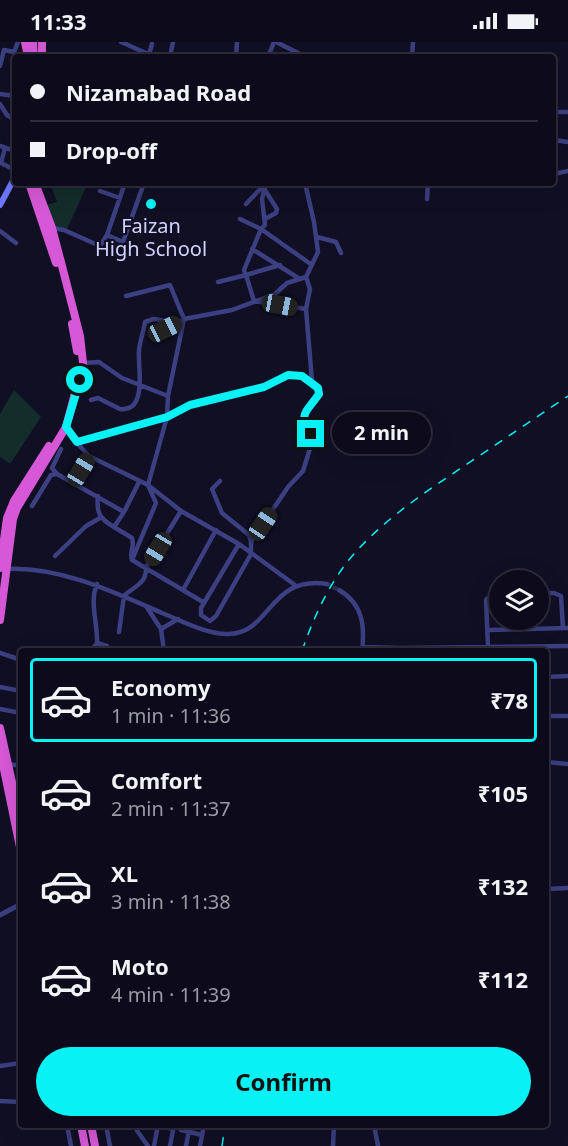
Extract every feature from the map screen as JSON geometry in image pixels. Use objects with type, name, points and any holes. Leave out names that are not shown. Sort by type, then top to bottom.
[{"type":"highway","points":[[0,615],[5,530],[14,501],[65,418],[79,371],[70,312],[30,186]]},
{"type":"highway","points":[[3,568],[17,508],[66,427],[83,363],[80,336],[51,228],[36,186]]},
{"type":"highway","points":[[0,728],[4,787],[18,841]]},
{"type":"highway","points":[[0,750],[18,816]]},
{"type":"highway","points":[[82,1128],[85,1146]]},
{"type":"highway","points":[[92,1128],[95,1146]]},
{"type":"main road","points":[[0,205],[12,183]]},
{"type":"street","points":[[0,66],[4,50],[14,52],[18,42]]},
{"type":"street","points":[[121,42],[134,51],[149,54],[153,44]]},
{"type":"street","points":[[275,42],[296,54]]},
{"type":"street","points":[[1,107],[12,118]]},
{"type":"street","points":[[1,165],[2,147]]},
{"type":"street","points":[[51,228],[64,230],[100,246],[107,235],[124,186]]},
{"type":"street","points":[[107,235],[123,242],[143,186]]},
{"type":"street","points":[[246,204],[263,186]]},
{"type":"street","points":[[254,301],[244,270],[261,229],[265,225],[266,219],[262,205],[266,186]]},
{"type":"street","points":[[151,336],[184,319],[232,310],[275,294],[287,283],[303,278],[318,252],[306,186]]},
{"type":"street","points":[[427,199],[428,186]]},
{"type":"street","points":[[265,190],[277,209],[276,213],[266,219]]},
{"type":"street","points":[[100,191],[120,198]]},
{"type":"street","points":[[240,219],[261,229],[312,265]]},
{"type":"street","points":[[0,231],[16,243]]},
{"type":"street","points":[[317,237],[336,242],[341,253]]},
{"type":"street","points":[[252,249],[303,278],[310,289],[306,309],[312,381]]},
{"type":"street","points":[[218,282],[280,265]]},
{"type":"street","points":[[126,296],[170,285],[184,319],[168,396],[167,417],[148,485],[156,503],[132,560]]},
{"type":"street","points":[[254,301],[306,309]]},
{"type":"street","points":[[91,400],[98,398],[120,410],[125,410],[136,402],[141,381],[138,369],[139,346],[145,322],[154,319],[178,323]]},
{"type":"street","points":[[83,363],[99,362],[122,378],[168,396]]},
{"type":"street","points":[[77,442],[167,417],[190,405],[264,387],[288,375],[302,376],[312,381],[318,388],[319,394],[303,416],[303,422],[311,434],[310,452],[303,471],[288,487],[251,542]]},
{"type":"street","points":[[66,427],[89,456],[148,485],[181,510],[239,544],[295,585],[327,584]]},
{"type":"street","points":[[61,449],[52,468],[57,474],[124,512]]},
{"type":"street","points":[[74,483],[89,456]]},
{"type":"street","points":[[32,506],[46,480],[51,475],[57,474]]},
{"type":"street","points":[[220,481],[212,489],[222,513],[249,535],[251,554],[212,621],[201,615],[203,602],[239,544]]},
{"type":"street","points":[[114,527],[139,482]]},
{"type":"street","points":[[98,496],[96,509],[100,518],[132,538],[134,546],[132,560]]},
{"type":"street","points":[[120,632],[124,596],[141,584],[146,575],[146,567],[181,510]]},
{"type":"street","points":[[55,556],[75,535],[100,518]]},
{"type":"street","points":[[183,590],[216,530]]},
{"type":"street","points":[[132,560],[203,602]]},
{"type":"street","points":[[3,568],[24,568],[97,585],[178,619],[219,633],[240,632],[257,622],[277,600],[295,585]]},
{"type":"street","points":[[94,648],[97,644],[98,628],[92,595],[97,585]]},
{"type":"street","points":[[339,590],[358,607],[361,615],[362,648]]},
{"type":"street","points":[[488,630],[565,628],[561,596],[549,593]]},
{"type":"street","points":[[488,646],[486,600],[489,597]]},
{"type":"street","points":[[146,606],[161,629],[164,648]]},
{"type":"street","points":[[161,629],[178,619]]},
{"type":"street","points":[[97,644],[107,646]]},
{"type":"street","points":[[444,648],[568,646]]},
{"type":"street","points":[[0,653],[18,659]]},
{"type":"street","points":[[549,677],[568,676]]},
{"type":"street","points":[[0,687],[18,690]]},
{"type":"street","points":[[0,710],[18,713]]},
{"type":"street","points":[[549,716],[568,716]]},
{"type":"street","points":[[549,762],[568,764]]},
{"type":"street","points":[[549,888],[568,888]]},
{"type":"street","points":[[0,915],[18,906]]},
{"type":"street","points":[[0,1066],[18,1063]]},
{"type":"street","points":[[0,1101],[18,1102]]},
{"type":"street","points":[[68,1128],[71,1146]]},
{"type":"street","points":[[107,1128],[110,1146]]},
{"type":"street","points":[[136,1128],[148,1146]]},
{"type":"street","points":[[141,1133],[142,1128]]},
{"type":"street","points":[[154,1146],[157,1128]]},
{"type":"street","points":[[170,1146],[173,1128]]},
{"type":"street","points":[[186,1146],[189,1128]]},
{"type":"street","points":[[200,1146],[203,1128]]},
{"type":"street","points":[[333,1146],[334,1128]]},
{"type":"street","points":[[375,1128],[378,1146]]},
{"type":"street","points":[[181,1130],[202,1135]]},
{"type":"green space","points":[[51,186],[87,186],[67,229],[53,226],[46,205],[57,202]]},
{"type":"green space","points":[[14,390],[41,417],[10,464],[0,457],[0,414]]},
{"type":"tunnel","points":[[327,584],[339,590]]},
{"type":"railway","points":[[303,648],[327,593],[348,561],[373,534],[401,510],[568,396]]},
{"type":"railway","points":[[222,1146],[225,1128]]},
{"type":"place","name":"Faizan High School","points":[[151,204]]},
{"type":"route","points":[[80,380],[66,427],[77,442],[167,417],[190,405],[264,387],[288,375],[302,376],[312,381],[318,388],[319,394],[303,416],[303,422],[311,434]]}]
